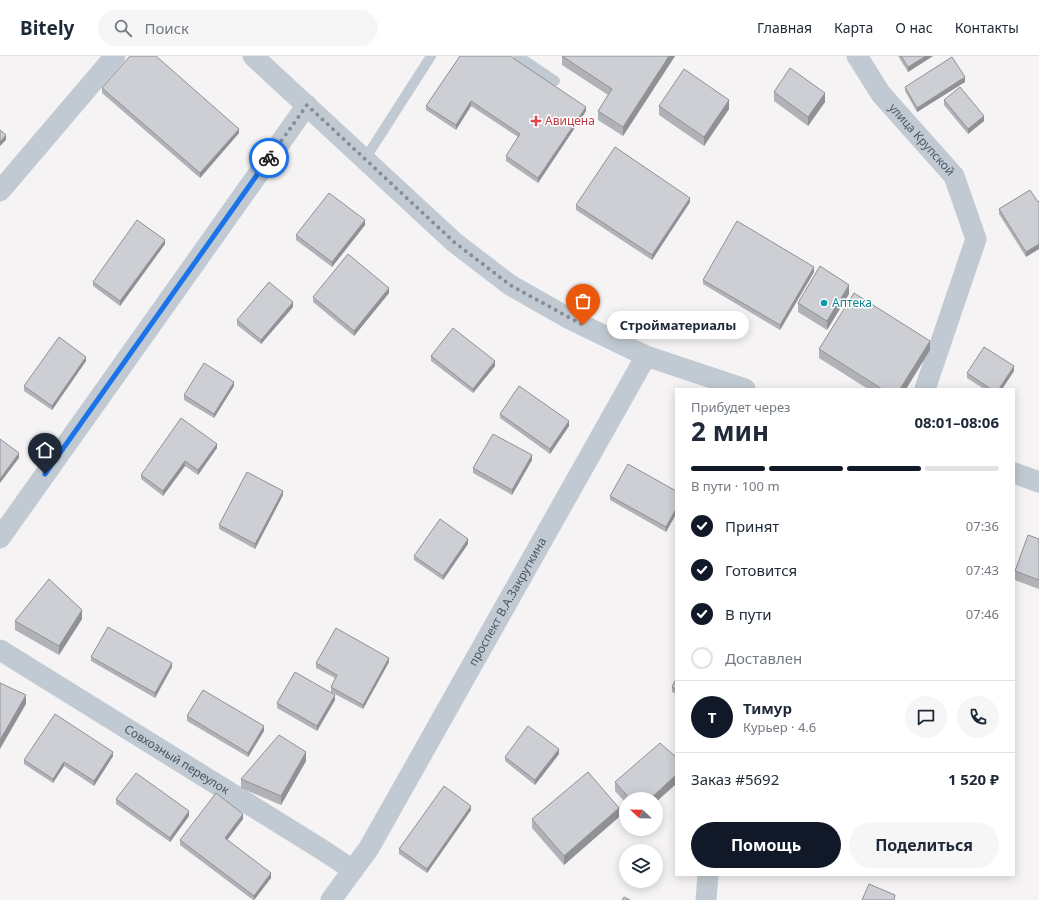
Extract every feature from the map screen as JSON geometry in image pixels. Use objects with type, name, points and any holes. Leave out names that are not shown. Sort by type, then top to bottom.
[{"type":"street","points":[[0,191],[114,56]]},
{"type":"street","points":[[253,56],[454,242],[510,285],[570,319],[646,356],[742,388]]},
{"type":"street","name":"улица Крупской","points":[[857,56],[881,94],[954,176],[976,240],[925,388]]},
{"type":"street","points":[[0,538],[307,105]]},
{"type":"street","name":"проспект В.А.Закруткина","points":[[353,870],[369,848],[646,356]]},
{"type":"street","points":[[1015,473],[1039,482]]},
{"type":"street","name":"Совхозный переулок","points":[[0,650],[353,870]]},
{"type":"street","points":[[331,900],[353,870]]},
{"type":"street","points":[[706,900],[708,876]]},
{"type":"lane","points":[[366,159],[431,56]]},
{"type":"lane","points":[[518,56],[555,81]]},
{"type":"building","points":[[130,56],[156,56],[239,129],[200,173],[102,88]]},
{"type":"building","name":"Авицена","points":[[460,56],[510,56],[586,107],[538,178],[506,156],[520,134],[471,101],[456,125],[426,106]]},
{"type":"building","points":[[562,56],[669,56],[623,127],[598,111],[612,89]]},
{"type":"building","points":[[901,56],[926,56],[908,67]]},
{"type":"building","points":[[952,57],[965,77],[917,108],[905,87]]},
{"type":"building","points":[[790,68],[825,93],[808,117],[774,92]]},
{"type":"building","points":[[684,69],[729,100],[704,137],[659,106]]},
{"type":"building","points":[[960,87],[984,116],[968,129],[944,100]]},
{"type":"building","points":[[0,130],[6,135],[0,142]]},
{"type":"building","points":[[615,147],[690,198],[652,255],[576,205]]},
{"type":"building","points":[[1030,190],[1038,202],[1039,201],[1039,244],[1026,252],[999,209]]},
{"type":"building","points":[[329,193],[365,220],[332,262],[296,235]]},
{"type":"building","points":[[137,220],[165,240],[120,301],[93,282]]},
{"type":"building","points":[[737,221],[814,267],[780,325],[703,280]]},
{"type":"building","points":[[348,254],[389,288],[354,331],[313,297]]},
{"type":"building","name":"Аптека","points":[[820,266],[849,285],[827,321],[798,303]]},
{"type":"building","points":[[269,282],[293,302],[261,340],[237,320]]},
{"type":"building","points":[[854,293],[930,341],[901,388],[880,388],[819,349]]},
{"type":"building","points":[[453,328],[495,361],[473,389],[431,356]]},
{"type":"building","points":[[59,337],[86,357],[52,406],[24,386]]},
{"type":"building","points":[[984,347],[1014,366],[1000,388],[990,388],[967,373]]},
{"type":"building","points":[[204,363],[234,382],[214,414],[184,395]]},
{"type":"building","points":[[519,386],[569,421],[550,449],[500,414]]},
{"type":"building","points":[[181,418],[217,444],[198,470],[185,461],[163,491],[141,475]]},
{"type":"building","points":[[493,434],[532,455],[512,490],[473,468]]},
{"type":"building","points":[[0,439],[19,453],[0,479]]},
{"type":"building","points":[[628,464],[675,490],[675,511],[666,527],[610,496]]},
{"type":"building","points":[[247,472],[283,491],[255,544],[219,525]]},
{"type":"building","points":[[440,519],[468,539],[443,576],[414,556]]},
{"type":"building","points":[[1028,535],[1039,539],[1039,580],[1015,571]]},
{"type":"building","points":[[49,579],[82,610],[59,646],[15,621]]},
{"type":"building","points":[[108,627],[172,663],[155,693],[91,657]]},
{"type":"building","points":[[336,628],[389,658],[363,705],[331,687],[337,675],[316,663]]},
{"type":"building","points":[[295,672],[335,695],[317,726],[277,703]]},
{"type":"building","points":[[675,681],[675,688],[672,687]]},
{"type":"building","points":[[0,683],[26,695],[0,740]]},
{"type":"building","points":[[203,690],[264,726],[248,753],[187,716]]},
{"type":"building","points":[[55,714],[113,752],[94,781],[64,762],[53,779],[24,760]]},
{"type":"building","points":[[528,726],[559,749],[535,780],[505,757]]},
{"type":"building","points":[[279,735],[306,752],[281,796],[241,779]]},
{"type":"building","points":[[660,743],[675,756],[675,776],[658,792],[624,792],[615,782]]},
{"type":"building","points":[[588,772],[619,808],[564,856],[532,819]]},
{"type":"building","points":[[136,773],[189,811],[170,838],[116,799]]},
{"type":"building","points":[[444,786],[471,806],[427,869],[399,849]]},
{"type":"building","points":[[216,793],[243,814],[225,838],[271,873],[254,896],[180,840]]},
{"type":"building","points":[[869,884],[895,895],[894,900],[862,900]]},
{"type":"building","points":[[624,897],[630,900],[622,900]]},
{"type":"way so far","points":[[269,158],[307,105],[454,242],[510,285],[583,325]]},
{"type":"place","name":"Авицена","points":[[536,121]]},
{"type":"place","name":"Аптека","points":[[824,303]]},
{"type":"place","name":"Стройматериалы","points":[[583,325]]},
{"type":"route","points":[[45,474],[269,158]]}]
